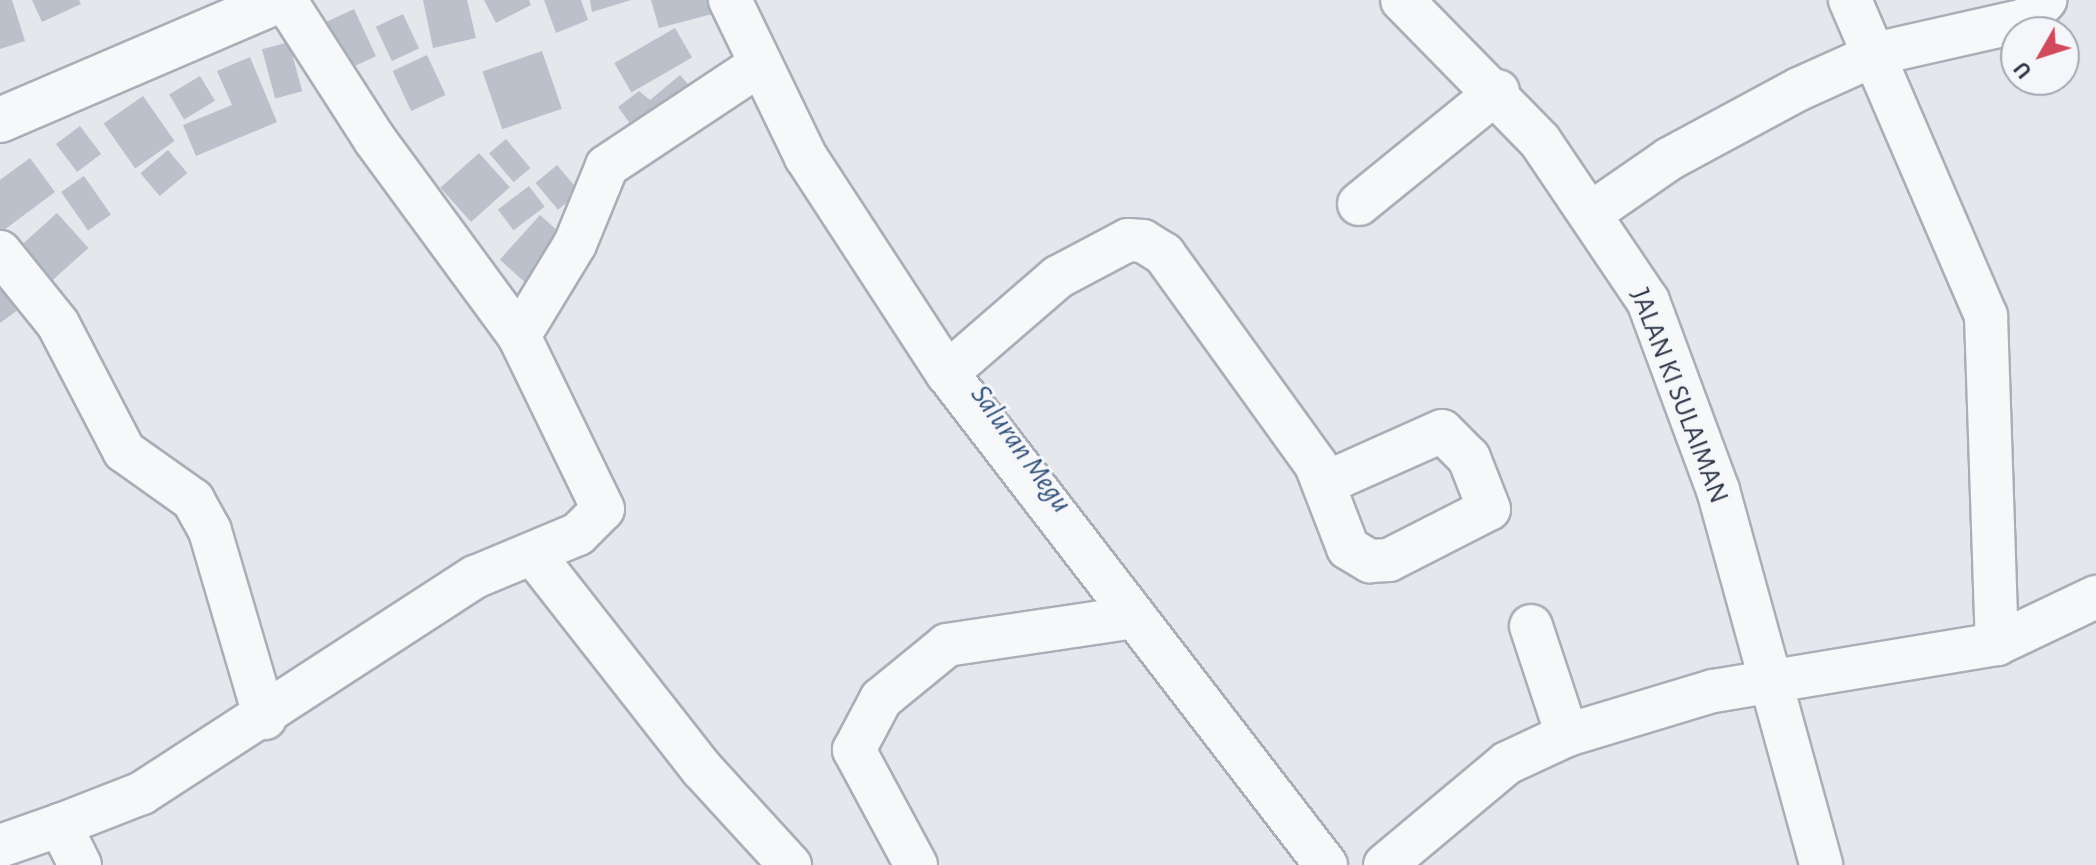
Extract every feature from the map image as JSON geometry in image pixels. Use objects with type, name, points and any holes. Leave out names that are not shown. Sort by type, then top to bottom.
[{"type":"street","points":[[0,120],[283,0],[375,140],[519,336],[603,509],[594,525],[534,555],[475,577],[265,718],[142,793],[0,846]]},
{"type":"street","points":[[730,0],[749,70],[947,373],[1120,621],[1326,865]]},
{"type":"street","name":"JALAN KI SULAIMAN","points":[[1402,0],[1498,91],[1594,211],[1648,301],[1718,490],[1821,865]]},
{"type":"street","points":[[1850,0],[1879,53],[1986,316],[1985,646]]},
{"type":"street","points":[[1594,211],[1728,126],[1879,53],[2026,20],[2049,1]]},
{"type":"street","points":[[519,336],[575,244],[607,166],[749,70]]},
{"type":"street","points":[[1359,204],[1498,91]]},
{"type":"street","points":[[947,373],[1058,277],[1128,240],[1143,241],[1164,254],[1325,483]]},
{"type":"street","points":[[0,252],[58,324],[124,451],[193,500],[210,531],[265,718]]},
{"type":"street","points":[[534,555],[701,768],[790,865]]},
{"type":"street","points":[[1385,865],[1507,763],[1567,735],[1770,679],[1985,646],[2096,597]]},
{"type":"street","points":[[916,865],[854,750],[881,699],[947,645],[1120,621]]},
{"type":"street","points":[[1531,626],[1567,735]]},
{"type":"street","points":[[60,825],[80,865]]},
{"type":"building","points":[[0,0],[12,0],[25,41],[0,49]]},
{"type":"building","points":[[32,0],[79,0],[81,4],[42,22]]},
{"type":"building","points":[[423,0],[467,0],[476,38],[433,48]]},
{"type":"building","points":[[484,0],[529,0],[531,5],[496,23]]},
{"type":"building","points":[[544,0],[581,0],[588,20],[556,33]]},
{"type":"building","points":[[590,0],[631,0],[592,12]]},
{"type":"building","points":[[651,0],[712,0],[716,13],[659,28]]},
{"type":"building","points":[[354,9],[376,56],[349,69],[327,22]]},
{"type":"building","points":[[403,14],[419,48],[392,61],[376,27]]},
{"type":"building","points":[[675,28],[692,57],[631,92],[614,63]]},
{"type":"building","points":[[289,42],[302,91],[275,99],[262,49]]},
{"type":"building","points":[[542,51],[562,109],[502,129],[482,72]]},
{"type":"building","points":[[427,55],[446,95],[411,111],[393,71]]},
{"type":"building","points":[[250,57],[277,122],[196,156],[183,125],[232,105],[217,71]]},
{"type":"building","points":[[680,75],[694,91],[642,140],[618,107],[639,91],[650,100]]},
{"type":"building","points":[[200,76],[215,101],[184,119],[169,95]]},
{"type":"building","points":[[143,96],[175,141],[135,169],[104,124]]},
{"type":"building","points":[[80,126],[101,154],[77,172],[56,144]]},
{"type":"building","points":[[506,139],[530,168],[514,182],[489,153]]},
{"type":"building","points":[[168,150],[187,173],[160,196],[140,173]]},
{"type":"building","points":[[479,153],[510,187],[471,222],[440,188]]},
{"type":"building","points":[[30,158],[55,192],[0,233],[0,180]]},
{"type":"building","points":[[557,165],[579,192],[558,210],[536,183]]},
{"type":"building","points":[[84,176],[111,215],[88,231],[61,192]]},
{"type":"building","points":[[529,186],[545,207],[514,230],[498,209]]},
{"type":"building","points":[[57,213],[88,248],[46,286],[15,251]]},
{"type":"building","points":[[540,215],[567,239],[527,284],[500,260]]},
{"type":"building","points":[[0,276],[22,307],[0,323]]},
{"type":"water label","name":"Saluran Megu","points":[[1021,449]]}]
